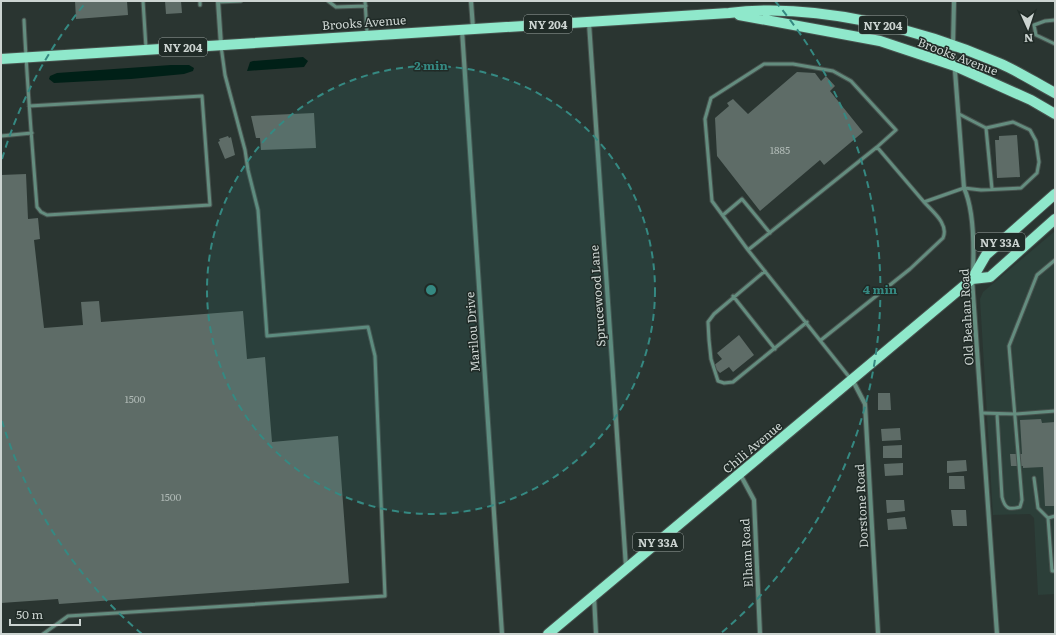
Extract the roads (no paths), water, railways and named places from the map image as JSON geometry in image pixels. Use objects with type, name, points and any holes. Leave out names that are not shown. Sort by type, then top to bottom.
[{"type":"main road","name":"Brooks Avenue","points":[[1,59],[729,13],[756,10],[802,12],[872,23],[953,45],[1000,63],[1055,93]]},
{"type":"main road","name":"Brooks Avenue","points":[[729,13],[870,38],[956,66],[1031,100],[1055,114]]},
{"type":"main road","name":"Chili Avenue","points":[[548,634],[853,381],[972,279],[986,255],[1055,194]]},
{"type":"main road","name":"NY 33A","points":[[972,279],[990,277],[1055,218]]},
{"type":"street","points":[[470,1],[473,29]]},
{"type":"street","name":"Old Beahan Road","points":[[954,1],[953,45],[956,66],[964,188],[968,199],[974,258],[972,279],[997,634]]},
{"type":"street","points":[[218,2],[221,45]]},
{"type":"street","name":"Sprucewood Lane","points":[[589,22],[626,569]]},
{"type":"street","name":"Marilou Drive","points":[[462,29],[502,634]]},
{"type":"street","name":"Dorstone Road","points":[[853,381],[865,404],[878,633]]},
{"type":"street","name":"Elham Road","points":[[740,474],[754,500],[760,634]]},
{"type":"street","points":[[594,596],[596,634]]},
{"type":"lane","points":[[143,1],[146,50]]},
{"type":"lane","points":[[218,2],[241,1]]},
{"type":"lane","points":[[328,1],[336,7],[366,6]]},
{"type":"lane","points":[[365,1],[367,35]]},
{"type":"lane","points":[[24,20],[29,106],[37,207],[41,212],[47,214],[210,205],[202,96],[29,106]]},
{"type":"lane","points":[[1055,20],[1044,21],[1034,25],[1036,35],[1055,44]]},
{"type":"lane","points":[[43,634],[68,616],[385,596],[375,356],[368,327],[267,336],[258,210],[248,170],[245,150],[224,75],[221,45]]},
{"type":"lane","points":[[748,250],[877,147],[896,130],[851,81],[833,71],[794,64],[764,64],[710,98],[705,119],[712,201],[748,250],[853,381]]},
{"type":"lane","points":[[924,202],[964,188],[1021,188],[1037,173],[1039,162],[1036,141],[1030,130],[1013,122],[986,128],[959,114]]},
{"type":"lane","points":[[986,128],[992,189]]},
{"type":"lane","points":[[1,136],[32,133]]},
{"type":"lane","points":[[821,340],[910,269],[944,238],[946,232],[945,227],[877,147]]},
{"type":"lane","points":[[723,215],[742,199],[770,233]]},
{"type":"lane","points":[[998,414],[1002,497],[1005,507],[1008,509],[1020,507],[1015,414],[1009,346],[1037,275],[1055,260]]},
{"type":"lane","points":[[765,270],[733,296],[714,314],[708,322],[711,359],[718,381],[724,383],[733,382],[807,322]]},
{"type":"lane","points":[[733,296],[775,349]]},
{"type":"lane","points":[[982,413],[1015,414],[1055,411]]},
{"type":"lane","points":[[1034,478],[1038,508],[1048,518],[1052,571],[1055,571]]},
{"type":"lane","points":[[1048,518],[1055,516]]}]
